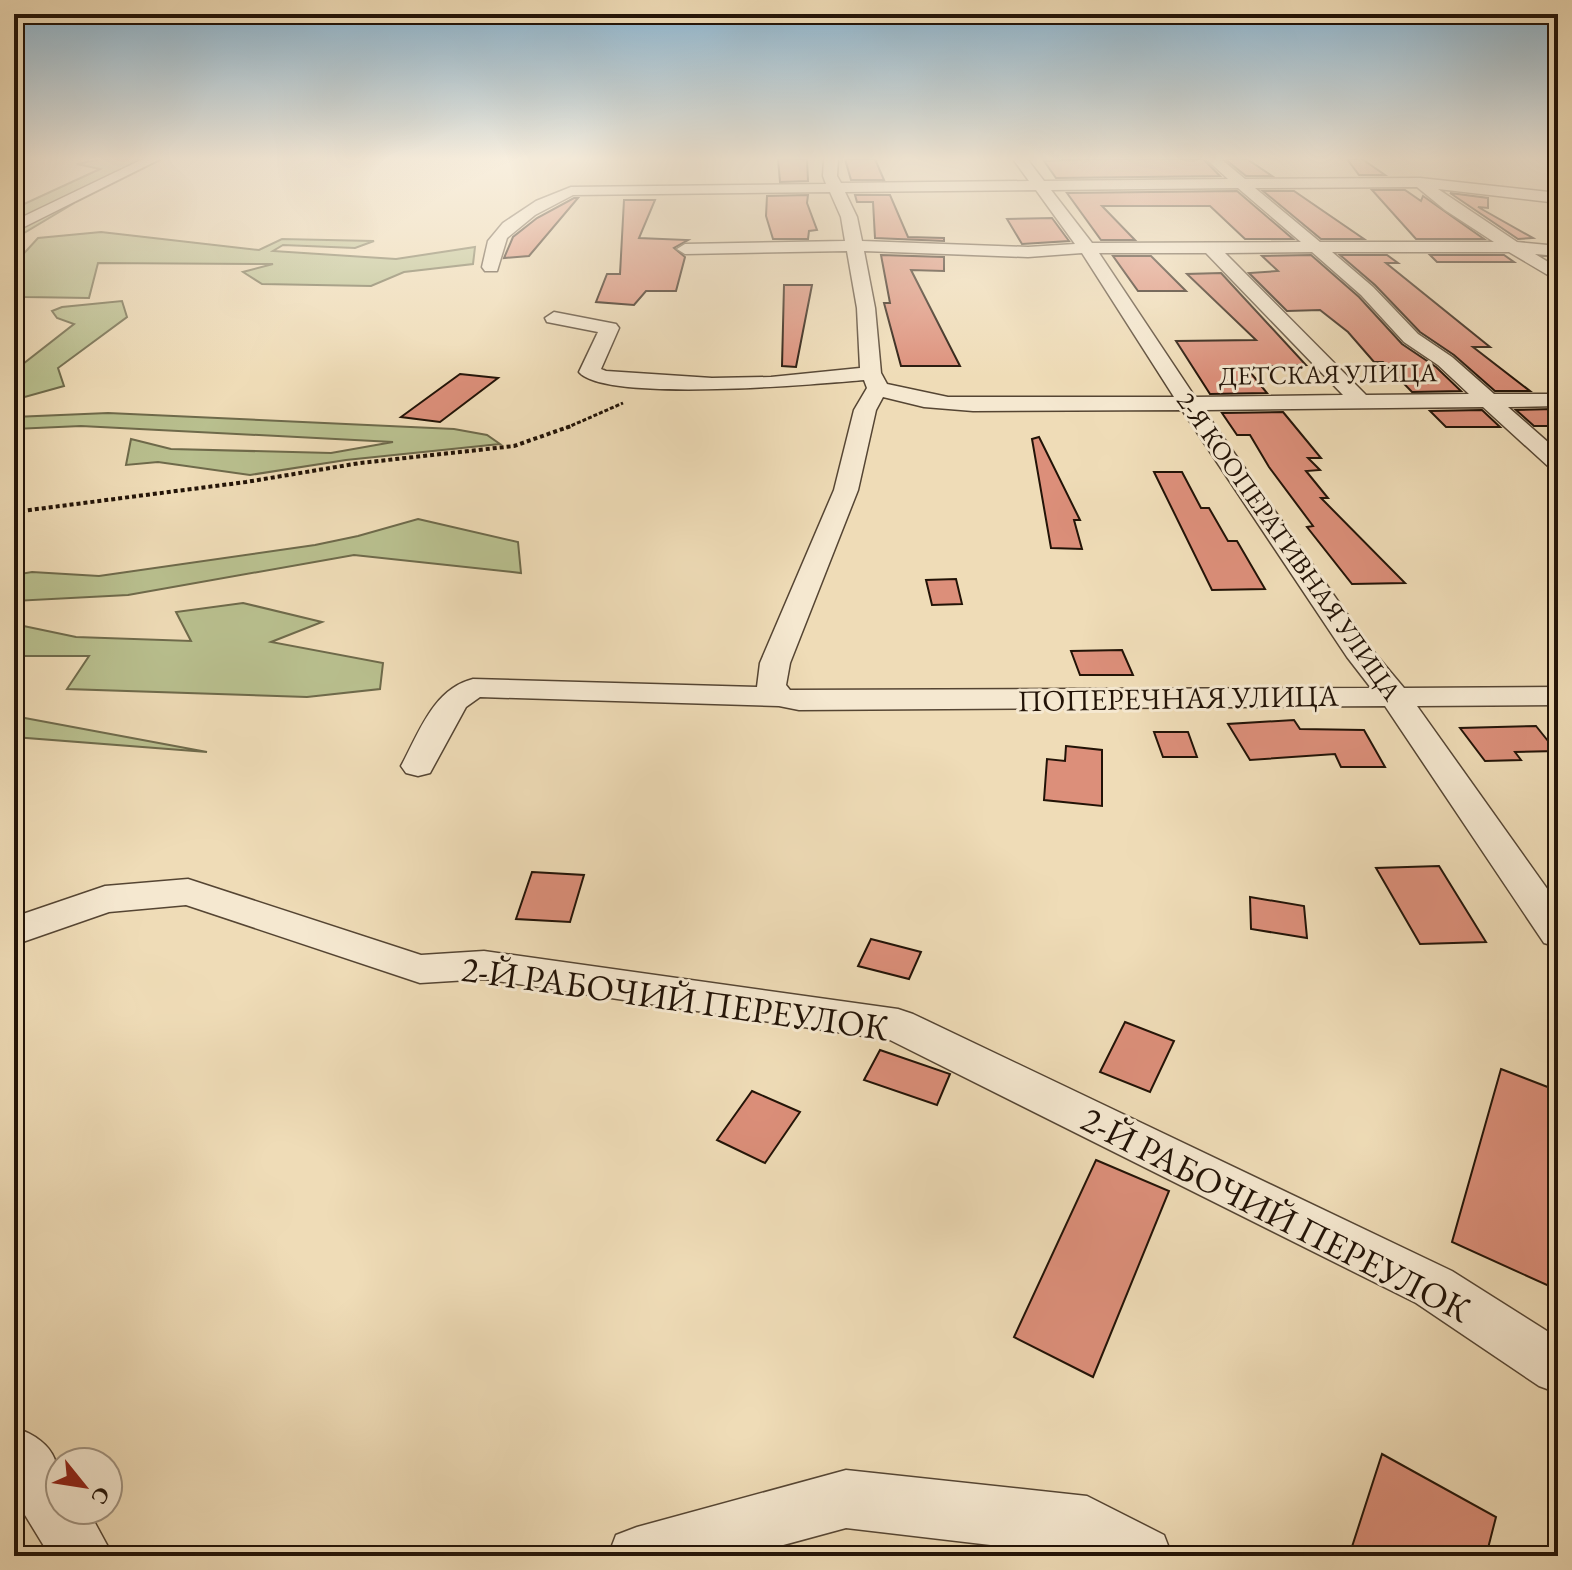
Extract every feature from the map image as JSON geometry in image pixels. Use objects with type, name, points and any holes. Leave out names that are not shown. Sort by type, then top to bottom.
[{"type":"street","points":[[491,267],[497,239],[505,232]]},
{"type":"street","points":[[789,699],[771,685],[775,663],[846,490],[874,380],[869,330],[852,232]]},
{"type":"street","name":"2-Я КООПЕРАТИВНАЯ УЛИЦА","points":[[1075,232],[1362,657],[1394,696],[1558,933]]},
{"type":"street","points":[[1297,232],[1367,291],[1411,338],[1445,361],[1558,463]]},
{"type":"street","points":[[1489,232],[1558,276]]},
{"type":"street","points":[[685,249],[854,247],[1017,252],[1087,248],[1313,246],[1512,247],[1558,251]]},
{"type":"street","points":[[1211,248],[1361,402]]},
{"type":"street","points":[[554,318],[609,328],[589,372],[603,377],[712,384],[874,380]]},
{"type":"street","name":"ДЕТСКАЯ УЛИЦА","points":[[874,380],[907,398],[948,402],[1189,404],[1558,400]]},
{"type":"street","name":"ПОПЕРЕЧНАЯ УЛИЦА","points":[[418,766],[453,701],[473,688],[789,699],[1558,696]]},
{"type":"street","name":"2-Й РАБОЧИЙ ПЕРЕУЛОК","points":[[14,931],[105,899],[188,892],[420,969],[484,965],[898,1025],[1434,1287],[1558,1368]]},
{"type":"street","points":[[14,1455],[22,1458],[84,1556]]},
{"type":"street","points":[[637,1556],[846,1499],[1087,1525],[1143,1556]]},
{"type":"path","points":[[14,512],[246,482],[360,463],[514,446],[587,420],[621,403],[636,401]]},
{"type":"green space","points":[[103,232],[259,250],[282,239],[374,241],[355,248],[283,245],[273,251],[396,259],[475,247],[473,264],[404,272],[371,286],[262,284],[243,272],[273,264],[98,263],[89,298],[25,297],[14,289],[17,261],[38,238]]},
{"type":"green space","points":[[122,301],[127,317],[58,368],[64,386],[14,400],[14,371],[74,324],[57,318],[52,311],[62,307]]},
{"type":"green space","points":[[108,413],[454,429],[487,435],[500,444],[346,460],[250,475],[158,462],[126,465],[131,439],[171,449],[331,453],[393,442],[81,426],[14,429],[14,417]]},
{"type":"green space","points":[[418,519],[518,542],[521,573],[354,555],[128,595],[14,601],[14,575],[32,572],[99,576],[315,545]]},
{"type":"green space","points":[[243,603],[322,622],[271,642],[383,663],[380,689],[307,697],[67,689],[89,656],[20,656],[14,660],[14,624],[76,637],[191,641],[176,612]]},
{"type":"green space","points":[[14,716],[207,752],[14,737]]},
{"type":"building","points":[[519,232],[549,232],[529,256],[504,258],[513,237]]},
{"type":"building","points":[[622,232],[641,232],[639,238],[688,240],[674,248],[685,257],[676,291],[646,291],[634,305],[596,302],[607,274],[620,274]]},
{"type":"building","points":[[771,232],[809,232],[808,239],[773,239]]},
{"type":"building","points":[[875,232],[906,232],[908,237],[944,238],[944,241],[875,238]]},
{"type":"building","points":[[1015,232],[1063,232],[1069,241],[1022,244]]},
{"type":"building","points":[[1095,232],[1127,232],[1135,240],[1101,240]]},
{"type":"building","points":[[1238,232],[1285,232],[1293,239],[1245,239]]},
{"type":"building","points":[[1313,232],[1354,232],[1364,239],[1321,239]]},
{"type":"building","points":[[1410,232],[1474,232],[1484,239],[1416,239]]},
{"type":"building","points":[[1508,232],[1523,232],[1533,238],[1518,239]]},
{"type":"building","points":[[881,255],[944,257],[944,271],[911,270],[960,366],[901,366],[884,303],[890,303]]},
{"type":"building","points":[[1311,255],[1359,297],[1402,344],[1436,367],[1461,391],[1412,392],[1383,362],[1374,362],[1348,332],[1320,310],[1287,311],[1249,273],[1278,271],[1262,256]]},
{"type":"building","points":[[1340,255],[1387,255],[1398,263],[1386,263],[1490,347],[1473,347],[1530,391],[1495,391],[1454,355],[1420,332],[1375,285]]},
{"type":"building","points":[[1430,255],[1504,255],[1514,262],[1437,262]]},
{"type":"building","points":[[1113,256],[1151,256],[1186,291],[1138,291]]},
{"type":"building","points":[[1221,273],[1306,365],[1246,367],[1267,393],[1210,394],[1176,341],[1256,340],[1187,274]]},
{"type":"building","points":[[784,285],[812,285],[796,367],[782,366]]},
{"type":"building","points":[[460,374],[498,378],[440,422],[401,417]]},
{"type":"building","points":[[1554,409],[1558,412],[1558,426],[1534,426],[1516,410]]},
{"type":"building","points":[[1482,410],[1500,427],[1446,427],[1430,411]]},
{"type":"building","points":[[1283,412],[1321,458],[1308,458],[1320,470],[1306,471],[1328,498],[1321,498],[1405,583],[1352,584],[1307,527],[1313,526],[1269,467],[1250,435],[1237,435],[1222,413]]},
{"type":"building","points":[[1039,437],[1080,520],[1074,520],[1082,549],[1051,548],[1032,439]]},
{"type":"building","points":[[1154,472],[1182,472],[1201,508],[1209,508],[1228,541],[1237,541],[1265,589],[1212,590]]},
{"type":"building","points":[[956,579],[962,604],[932,605],[926,580]]},
{"type":"building","points":[[1122,650],[1133,675],[1080,675],[1071,651]]},
{"type":"building","points":[[1294,720],[1300,729],[1364,730],[1385,767],[1341,767],[1335,754],[1250,760],[1228,724]]},
{"type":"building","points":[[1536,726],[1556,751],[1515,752],[1521,760],[1485,761],[1460,728]]},
{"type":"building","points":[[1154,732],[1188,732],[1197,757],[1163,757]]},
{"type":"building","points":[[1066,746],[1102,750],[1102,806],[1044,800],[1047,759],[1065,761]]},
{"type":"building","points":[[1439,866],[1486,942],[1420,944],[1376,868]]},
{"type":"building","points":[[532,872],[584,875],[570,922],[516,919]]},
{"type":"building","points":[[1250,897],[1304,906],[1307,938],[1251,929]]},
{"type":"building","points":[[871,939],[921,952],[909,979],[858,966]]},
{"type":"building","points":[[1125,1022],[1174,1041],[1150,1092],[1100,1072]]},
{"type":"building","points":[[880,1050],[950,1074],[937,1105],[864,1080]]},
{"type":"building","points":[[1501,1069],[1558,1091],[1558,1290],[1452,1242]]},
{"type":"building","points":[[752,1091],[800,1112],[765,1163],[717,1140]]},
{"type":"building","points":[[1096,1160],[1169,1191],[1093,1377],[1014,1337]]},
{"type":"building","points":[[1382,1454],[1496,1517],[1486,1556],[1349,1556]]}]
